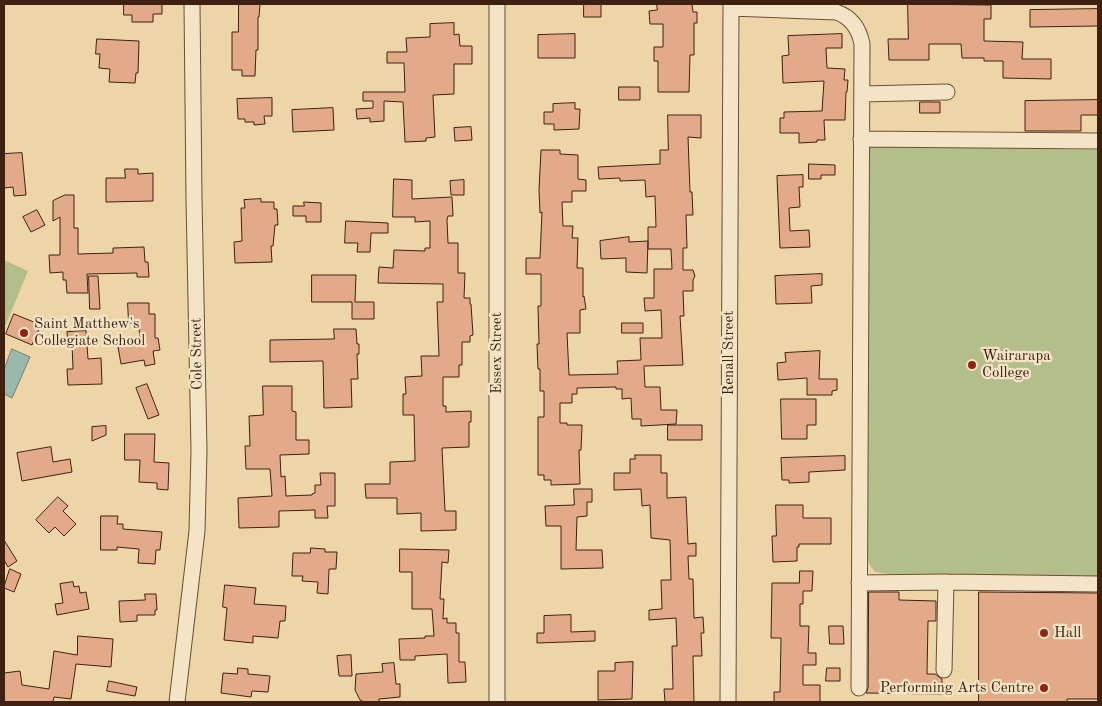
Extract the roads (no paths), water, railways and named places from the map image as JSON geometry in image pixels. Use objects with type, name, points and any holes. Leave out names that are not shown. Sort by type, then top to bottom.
[{"type":"street","name":"Cole Street","points":[[177,702],[197,531],[199,451],[192,4]]},
{"type":"street","name":"Essex Street","points":[[497,4],[497,702]]},
{"type":"street","points":[[730,6],[831,11],[847,17],[858,30],[860,37],[862,94],[859,688]]},
{"type":"street","name":"Renall Street","points":[[728,702],[730,6]]},
{"type":"street","points":[[862,94],[947,92]]},
{"type":"street","points":[[861,139],[1098,141]]},
{"type":"street","points":[[944,670],[946,582]]},
{"type":"street","points":[[859,583],[1098,584]]},
{"type":"place","name":"Saint Matthew's Collegiate School","points":[[24,333]]},
{"type":"place","name":"Wairarapa College","points":[[972,365]]},
{"type":"place","name":"Hall","points":[[1044,633]]},
{"type":"place","name":"Performing Arts Centre","points":[[1044,688]]}]
